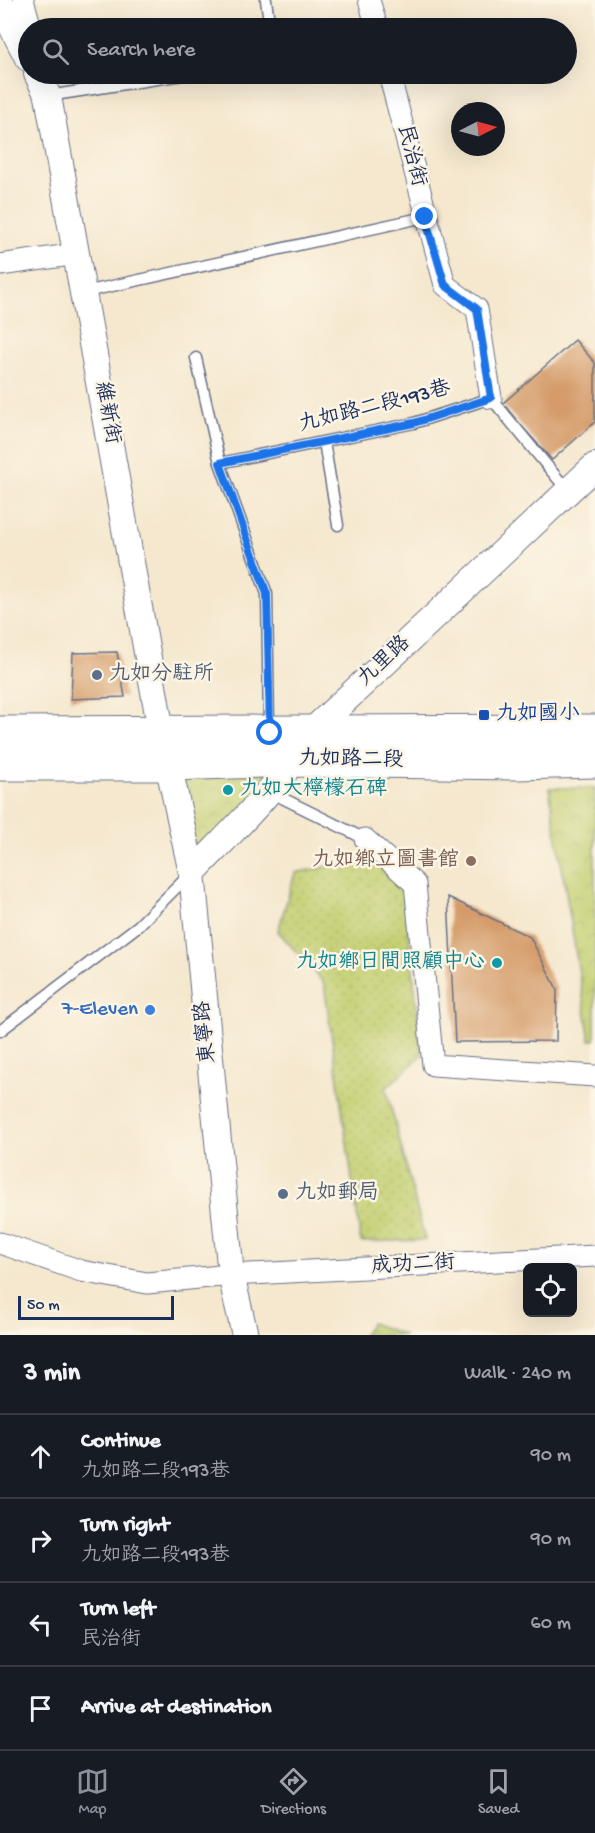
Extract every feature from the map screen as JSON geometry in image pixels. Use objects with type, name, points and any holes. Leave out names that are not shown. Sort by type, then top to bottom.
[{"type":"main road","name":"九如路二段","points":[[0,733],[161,730],[270,733],[302,746]]},
{"type":"main road","name":"九如路二段","points":[[515,747],[595,731]]},
{"type":"main road","name":"九如路二段","points":[[0,764],[169,764],[302,746],[515,747],[595,761]]},
{"type":"street","points":[[23,0],[28,18]]},
{"type":"street","points":[[369,0],[374,18]]},
{"type":"street","points":[[0,3],[18,38]]},
{"type":"street","name":"維新街","points":[[43,84],[85,292],[161,730]]},
{"type":"street","name":"民治街","points":[[392,84],[425,217],[445,285],[477,309],[491,398]]},
{"type":"street","points":[[0,265],[77,254]]},
{"type":"street","name":"九里路","points":[[192,873],[270,792],[302,746],[595,466]]},
{"type":"street","name":"東寧路","points":[[161,730],[192,873],[231,1275],[245,1335]]},
{"type":"street","points":[[365,839],[415,884],[433,1065],[595,1076]]},
{"type":"street","name":"成功二街","points":[[0,1243],[81,1271],[147,1283],[231,1275],[595,1256]]},
{"type":"lane","points":[[266,0],[269,18]]},
{"type":"lane","points":[[85,292],[425,217]]},
{"type":"lane","points":[[196,358],[220,463],[267,594],[270,733]]},
{"type":"lane","points":[[491,398],[568,491]]},
{"type":"lane","name":"九如路二段193巷","points":[[220,463],[414,423],[491,398]]},
{"type":"lane","points":[[324,442],[338,525]]},
{"type":"lane","points":[[270,792],[365,839]]},
{"type":"lane","points":[[0,1031],[138,926],[192,873]]},
{"type":"green space","points":[[276,770],[197,861],[177,771]]},
{"type":"green space","points":[[549,788],[595,788],[595,1040],[590,1040]]},
{"type":"green space","points":[[371,858],[404,889],[422,1055],[386,1088],[425,1240],[361,1242],[324,983],[278,931],[295,873]]},
{"type":"green space","points":[[371,1323],[404,1335],[363,1335]]},
{"type":"building","points":[[575,340],[595,363],[595,422],[552,460],[502,404]]},
{"type":"building","name":"九如分駐所","points":[[117,652],[125,697],[71,699],[73,653]]},
{"type":"building","name":"九如鄉日間照顧中心","points":[[448,897],[530,937],[557,989],[556,1041],[455,1042]]},
{"type":"place","name":"九如分駐所","points":[[97,675]]},
{"type":"place","name":"九如國小","points":[[484,715]]},
{"type":"place","name":"九如大檸檬石碑","points":[[228,790]]},
{"type":"place","name":"九如鄉立圖書館","points":[[471,861]]},
{"type":"place","name":"九如鄉日間照顧中心","points":[[497,963]]},
{"type":"place","name":"7-Eleven","points":[[150,1010]]},
{"type":"place","name":"九如郵局","points":[[283,1194]]},
{"type":"route","points":[[270,733],[267,594],[220,463],[414,423],[491,398],[477,309],[445,285],[425,217]]}]
